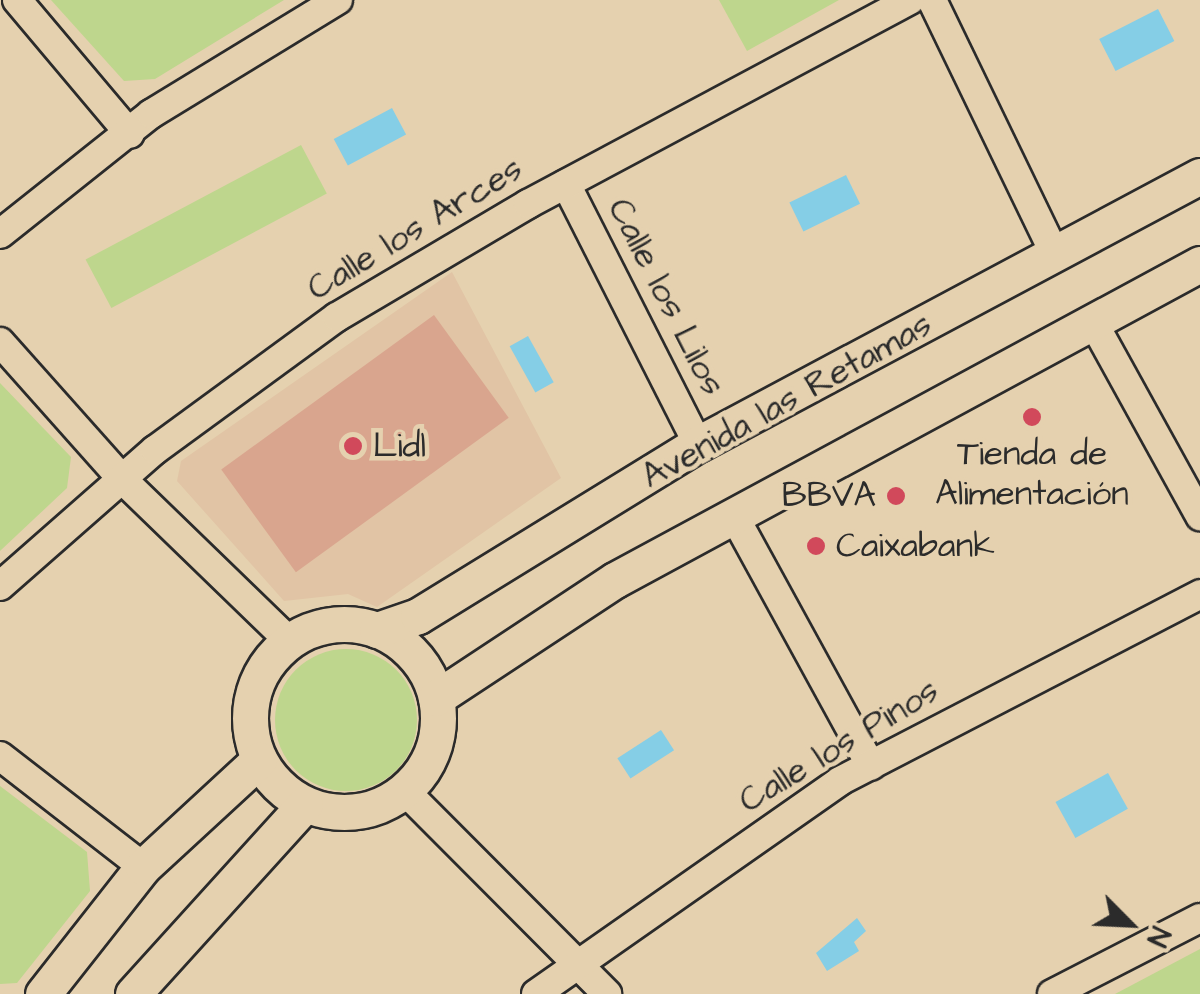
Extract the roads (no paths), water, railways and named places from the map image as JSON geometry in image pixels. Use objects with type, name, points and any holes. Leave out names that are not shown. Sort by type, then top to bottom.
[{"type":"street","points":[[17,0],[130,134]]},
{"type":"street","points":[[0,234],[130,134],[338,0]]},
{"type":"street","name":"Calle los Arces","points":[[0,586],[120,478],[336,317],[566,184],[910,0]]},
{"type":"street","points":[[932,0],[1055,256]]},
{"type":"street","name":"Avenida las Retamas","points":[[377,630],[418,616],[698,444],[1200,176]]},
{"type":"street","name":"Calle los Lilos","points":[[566,184],[698,444]]},
{"type":"street","name":"Avenida las Retamas","points":[[436,698],[733,514],[1200,264]]},
{"type":"street","points":[[1094,322],[1200,516]]},
{"type":"street","points":[[0,342],[120,478],[290,642]]},
{"type":"street","points":[[733,514],[871,766]]},
{"type":"street","name":"Calle los Pinos","points":[[536,994],[576,960],[871,766],[1200,594]]},
{"type":"street","points":[[325,625],[377,630],[404,645],[436,698],[433,748],[404,790],[357,811],[305,804],[260,760],[251,702],[260,673],[290,642],[325,625]]},
{"type":"street","points":[[0,756],[144,866]]},
{"type":"street","points":[[43,994],[144,866],[260,760]]},
{"type":"street","points":[[404,790],[608,994]]},
{"type":"street","points":[[133,994],[305,804]]},
{"type":"street","points":[[1052,994],[1200,918]]},
{"type":"water","points":[[1158,9],[1174,41],[1116,71],[1099,39]]},
{"type":"water","points":[[392,108],[406,134],[348,165],[334,139]]},
{"type":"water","points":[[846,175],[860,204],[803,231],[789,203]]},
{"type":"water","points":[[528,336],[554,382],[535,393],[510,346]]},
{"type":"water","points":[[661,730],[674,750],[630,778],[617,758]]},
{"type":"water","points":[[1108,773],[1128,809],[1075,838],[1056,802]]},
{"type":"water","points":[[857,918],[866,931],[854,942],[859,951],[827,971],[816,953]]},
{"type":"place","name":"Tienda de Alimentación","points":[[1032,417]]},
{"type":"place","name":"Lidl","points":[[353,446]]},
{"type":"place","name":"BBVA","points":[[896,496]]},
{"type":"place","name":"Caixabank","points":[[816,546]]}]
